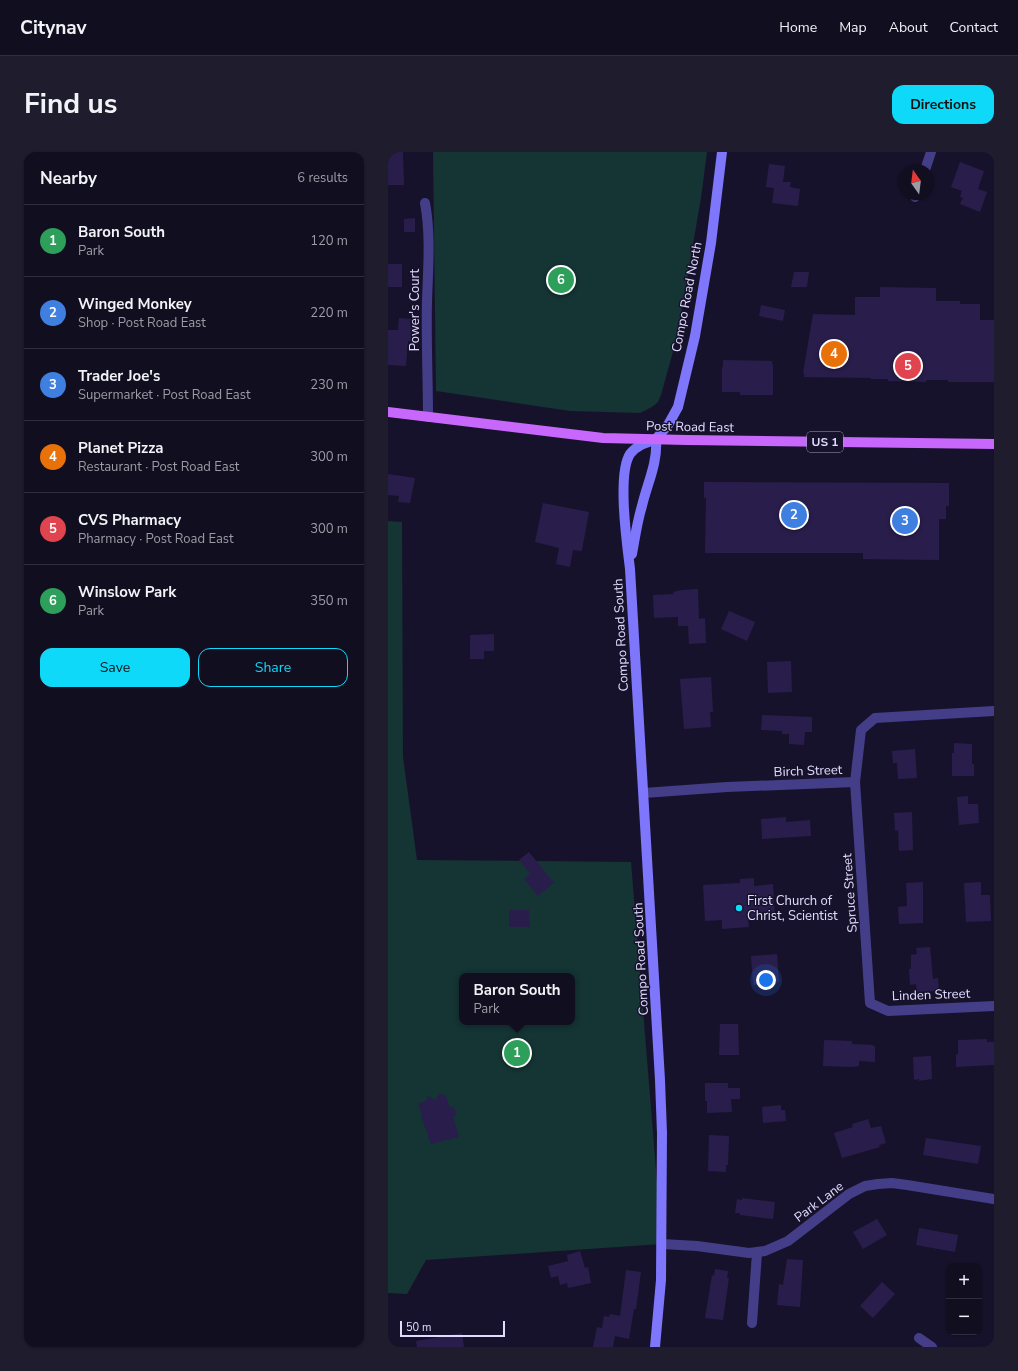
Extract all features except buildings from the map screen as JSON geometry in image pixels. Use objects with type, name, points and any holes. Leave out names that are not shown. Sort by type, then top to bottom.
[{"type":"main road","name":"Compo Road North","points":[[656,440],[668,425],[678,406],[695,336],[711,243],[722,152]]},
{"type":"main road","name":"Post Road East","points":[[388,412],[595,437],[656,440],[994,444]]},
{"type":"main road","name":"Compo Road South","points":[[630,569],[638,519],[655,462],[656,440],[643,443],[631,453],[626,461],[624,476],[626,530],[630,569],[644,793],[660,1080],[662,1244],[660,1300],[656,1347]]},
{"type":"street","points":[[926,164],[931,152]]},
{"type":"street","name":"Power's Court","points":[[425,203],[428,217],[428,417]]},
{"type":"street","name":"Birch Street","points":[[644,793],[727,787],[855,782],[861,730],[875,718],[994,711]]},
{"type":"street","name":"Spruce Street","points":[[855,782],[870,1003]]},
{"type":"street","name":"Linden Street","points":[[870,1003],[888,1011],[994,1006]]},
{"type":"street","name":"Park Lane","points":[[662,1244],[697,1246],[742,1253],[757,1253],[777,1247],[788,1241],[849,1194],[871,1185],[898,1184],[994,1199]]},
{"type":"street","points":[[752,1323],[757,1253]]},
{"type":"street","points":[[919,1338],[932,1347]]},
{"type":"green space","points":[[433,152],[707,152],[701,198],[677,337],[658,402],[640,413],[570,411],[436,391]]},
{"type":"green space","points":[[388,521],[402,522],[403,757],[417,860],[631,862],[662,1244],[426,1260],[407,1294],[388,1293]]},
{"type":"place","name":"Winslow Park","points":[[561,280]]},
{"type":"place","name":"Planet Pizza","points":[[834,354]]},
{"type":"place","name":"CVS Pharmacy","points":[[908,366]]},
{"type":"place","name":"Winged Monkey","points":[[794,515]]},
{"type":"place","name":"Trader Joe's","points":[[905,521]]},
{"type":"place","name":"First Church of Christ, Scientist","points":[[739,908]]},
{"type":"place","name":"Baron South","points":[[517,1053]]}]
